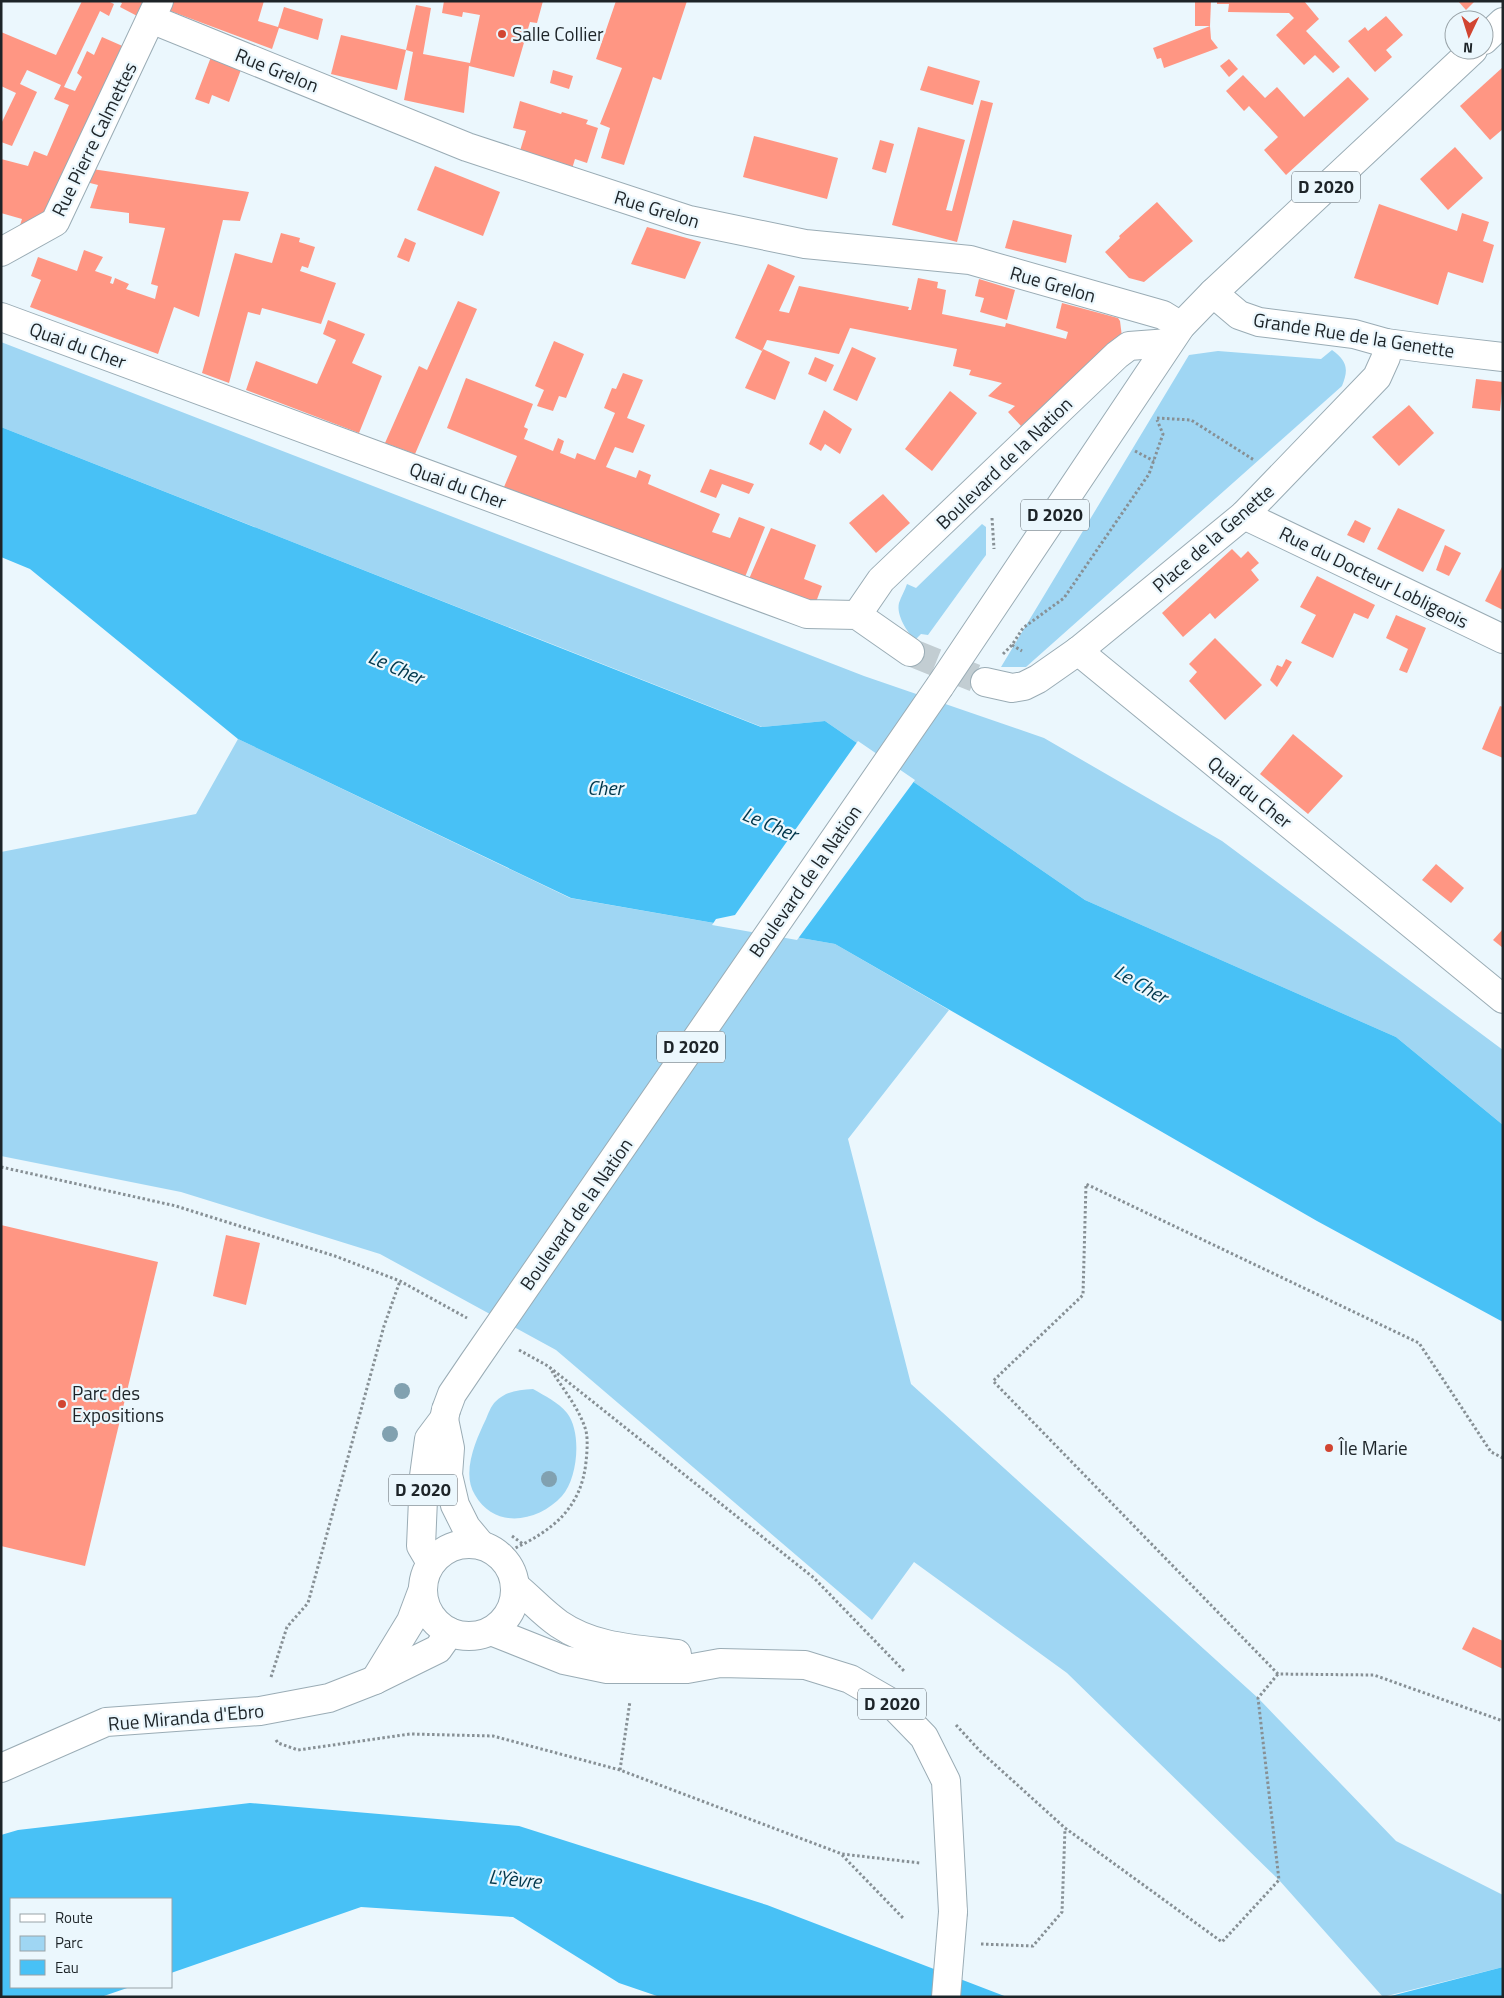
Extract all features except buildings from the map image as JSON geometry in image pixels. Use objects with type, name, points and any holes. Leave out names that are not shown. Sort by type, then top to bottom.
[{"type":"street","name":"Rue Pierre Calmettes","points":[[1,252],[56,222],[155,10]]},
{"type":"street","name":"Rue Grelon","points":[[155,10],[467,148],[689,220],[805,244],[970,260],[1163,315],[1175,335]]},
{"type":"street","name":"Boulevard de la Nation","points":[[445,1414],[452,1394],[940,686],[1175,335],[1214,294],[1462,60]]},
{"type":"street","name":"Grande Rue de la Genette","points":[[1214,294],[1249,320],[1354,334],[1386,342],[1503,357]]},
{"type":"street","name":"Quai du Cher","points":[[1,317],[807,614],[857,615]]},
{"type":"street","name":"Boulevard de la Nation","points":[[857,615],[881,580],[1117,355],[1129,346],[1175,335]]},
{"type":"street","name":"Place de la Genette","points":[[1078,651],[1244,515],[1377,376],[1386,357],[1386,342]]},
{"type":"street","name":"Rue du Docteur Lobligeois","points":[[1244,515],[1503,640]]},
{"type":"street","points":[[857,615],[910,652]]},
{"type":"street","name":"Quai du Cher","points":[[1078,651],[1503,999]]},
{"type":"street","points":[[985,682],[1012,688],[1024,686],[1038,679],[1078,651]]},
{"type":"street","name":"D 2020","points":[[445,1414],[450,1448],[448,1475],[455,1505],[466,1527],[481,1545]]},
{"type":"street","name":"D 2020","points":[[431,1564],[421,1546],[424,1476],[429,1439],[445,1414]]},
{"type":"street","points":[[375,1680],[411,1621],[423,1589],[425,1576],[431,1564],[441,1553],[453,1546],[481,1545],[500,1555],[513,1574],[515,1600],[510,1612],[502,1623],[490,1631],[470,1636],[450,1632],[438,1625],[430,1615],[424,1602],[423,1589]]},
{"type":"street","name":"D 2020","points":[[515,1586],[557,1623],[584,1638],[615,1647],[686,1655],[720,1663]]},
{"type":"street","name":"D 2020","points":[[490,1631],[564,1660],[598,1668],[687,1669],[720,1663],[805,1665],[850,1679],[890,1702],[924,1737],[946,1781],[953,1912],[946,1997]]},
{"type":"street","name":"Rue Miranda d'Ebro","points":[[1,1768],[106,1722],[260,1711],[328,1698],[375,1680],[438,1649],[450,1632]]},
{"type":"path","points":[[1012,645],[1023,628],[1064,598],[1149,474],[1163,434],[1157,418],[1152,414]]},
{"type":"path","points":[[1157,418],[1191,420],[1260,463],[1278,480]]},
{"type":"path","points":[[1131,449],[1154,461]]},
{"type":"path","points":[[992,515],[994,552]]},
{"type":"path","points":[[1,1167],[176,1206],[335,1256],[400,1282],[456,1312]]},
{"type":"path","points":[[1503,1458],[1491,1452],[1419,1343],[1086,1184],[1083,1294],[993,1382],[1278,1674],[1374,1675],[1503,1721]]},
{"type":"path","points":[[400,1282],[384,1326],[308,1603],[287,1627],[260,1711],[266,1728],[278,1743],[298,1750],[410,1734],[492,1736],[620,1770],[842,1854],[951,1867]]},
{"type":"path","points":[[525,1353],[548,1366],[814,1578],[911,1679]]},
{"type":"path","points":[[523,1544],[560,1521],[577,1498],[585,1478],[586,1432],[576,1409],[548,1366]]},
{"type":"path","points":[[952,1722],[980,1751],[1066,1828],[1222,1942],[1279,1880],[1258,1698],[1278,1674]]},
{"type":"path","points":[[620,1770],[631,1692]]},
{"type":"path","points":[[976,1943],[1033,1946],[1062,1912],[1066,1828]]},
{"type":"path","points":[[842,1854],[904,1919]]},
{"type":"green space","points":[[1,342],[864,676],[1044,738],[1222,841],[1503,1050],[1503,1125],[1396,1037],[1085,900],[825,721],[762,727],[1,427]]},
{"type":"green space","points":[[1332,350],[1344,362],[1346,375],[1342,386],[1026,667],[1001,667],[1189,355],[1218,351],[1321,359]]},
{"type":"green space","points":[[982,524],[986,527],[986,555],[928,635],[921,634],[915,640],[906,628],[898,608],[907,584],[916,588]]},
{"type":"green space","points":[[238,739],[570,898],[835,944],[949,1010],[848,1139],[911,1384],[1258,1698],[1396,1841],[1503,1895],[1503,1967],[1383,1997],[1279,1880],[1067,1673],[914,1562],[872,1620],[556,1350],[380,1254],[181,1192],[1,1156],[1,852],[196,814]]},
{"type":"green space","points":[[533,1389],[560,1406],[572,1421],[576,1443],[575,1467],[567,1488],[562,1496],[552,1505],[541,1512],[529,1516],[505,1518],[494,1514],[483,1506],[471,1486],[469,1477],[474,1446],[492,1406],[499,1398],[508,1393]]},
{"type":"water","name":"Cher","points":[[1,427],[761,727],[825,721],[1085,900],[1396,1037],[1503,1125],[1503,1322],[1317,1221],[835,944],[571,898],[238,739],[30,569],[1,557]]},
{"type":"water","name":"L'Yèvre","points":[[250,1803],[519,1826],[767,1905],[1007,1997],[660,1997],[619,1983],[513,1917],[361,1907],[172,1973],[172,1898],[10,1898],[10,1988],[127,1988],[101,1997],[1,1997],[1,1835],[18,1830]]},
{"type":"water","points":[[1503,1967],[1503,1997],[1387,1997]]},
{"type":"pier","points":[[858,741],[915,780],[797,940],[712,925],[716,919],[735,915]]},
{"type":"tunnel","points":[[910,652],[985,682]]},
{"type":"place","name":"Salle Collier","points":[[502,34]]},
{"type":"place","name":"Parc des Expositions","points":[[62,1404]]},
{"type":"place","name":"Île Marie","points":[[1329,1448]]},
{"type":"water label","name":"Le Cher","points":[[396,667]]},
{"type":"water label","name":"Le Cher","points":[[770,824]]},
{"type":"water label","name":"Le Cher","points":[[1141,984]]}]
